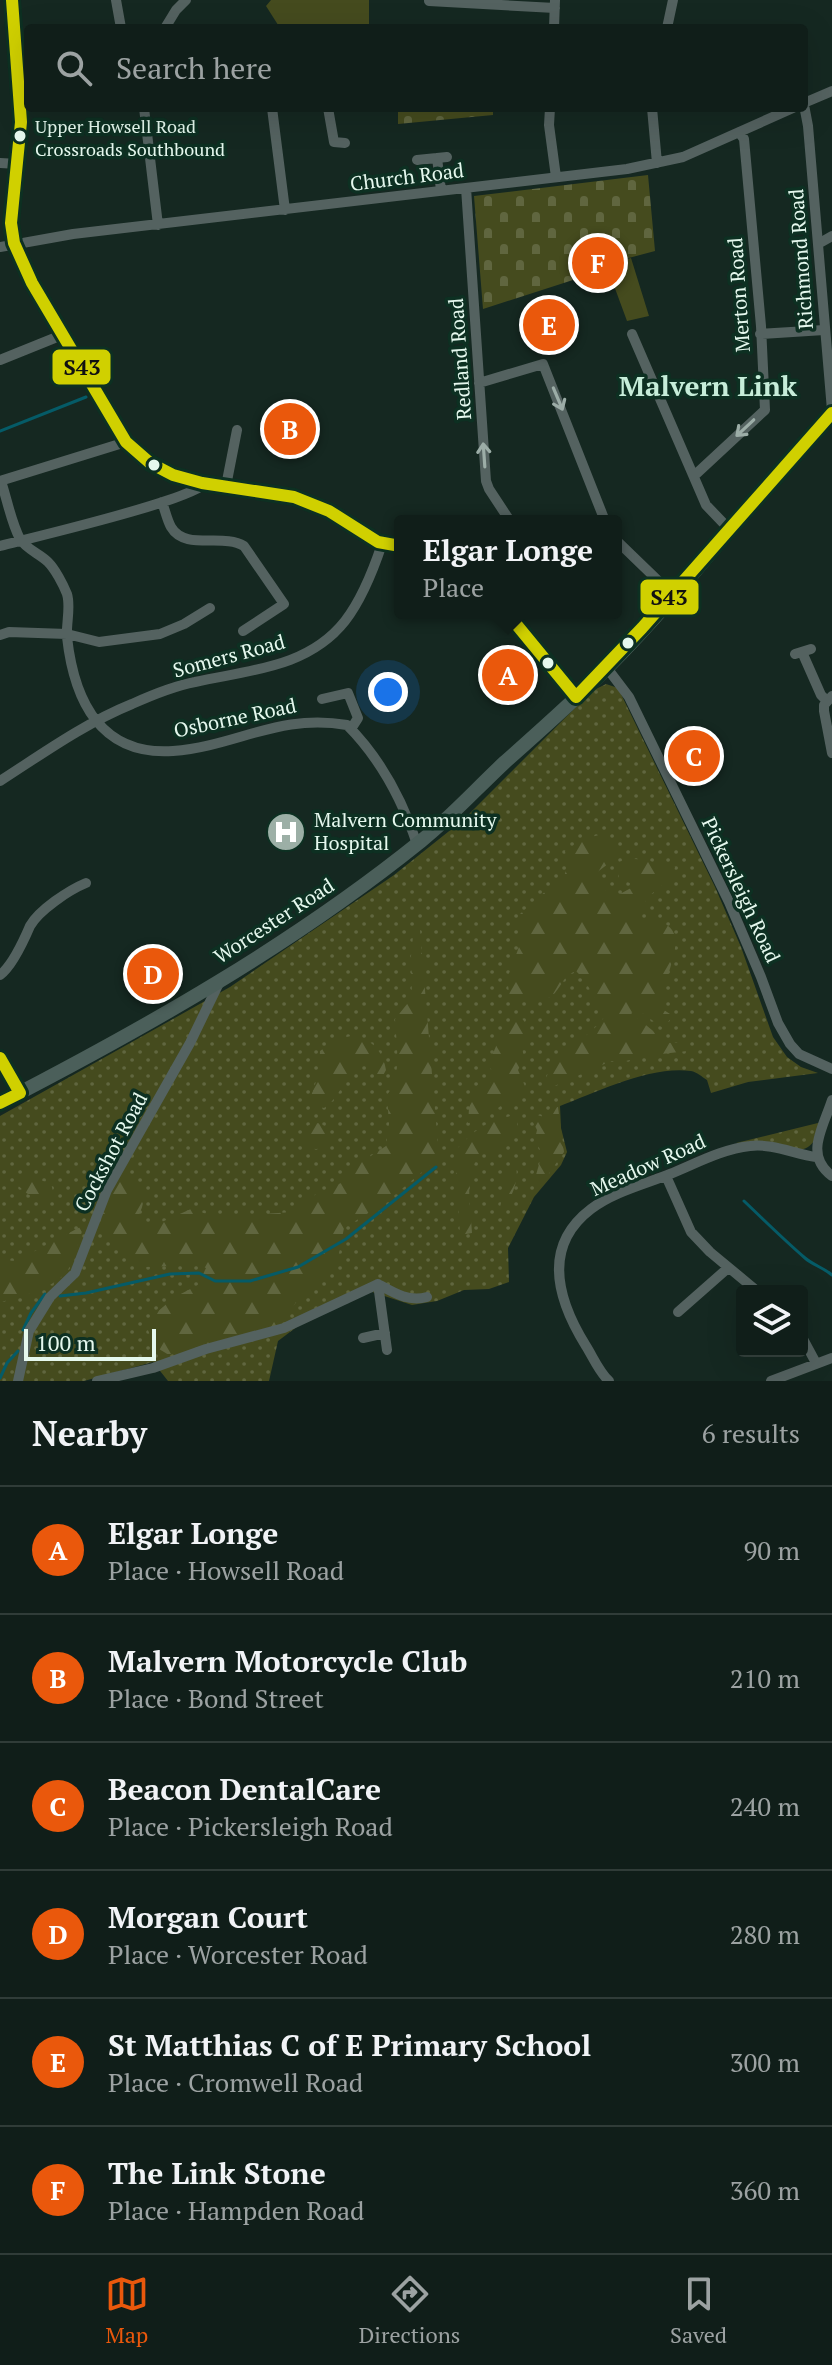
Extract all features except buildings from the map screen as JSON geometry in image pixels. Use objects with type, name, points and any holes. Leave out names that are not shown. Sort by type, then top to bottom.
[{"type":"highway","name":"Worcester Road","points":[[0,1103],[220,981],[341,901],[424,839],[607,668],[674,596],[832,412]]},
{"type":"street","points":[[12,0],[20,77],[18,164],[11,223],[16,253],[126,442],[142,458],[162,471],[226,486],[280,493],[323,508],[382,544],[394,546]]},
{"type":"street","points":[[116,0],[120,24]]},
{"type":"street","points":[[167,24],[186,0]]},
{"type":"street","points":[[668,24],[673,0]]},
{"type":"street","points":[[429,1],[555,4],[554,24]]},
{"type":"street","points":[[0,19],[14,14]]},
{"type":"street","points":[[808,102],[832,91]]},
{"type":"street","points":[[144,112],[158,225]]},
{"type":"street","points":[[273,112],[285,210]]},
{"type":"street","points":[[329,112],[334,142],[345,143]]},
{"type":"street","points":[[550,112],[556,177]]},
{"type":"street","points":[[652,112],[657,163]]},
{"type":"street","name":"Church Road","points":[[0,247],[657,163],[683,157],[784,112]]},
{"type":"street","name":"Richmond Road","points":[[805,112],[832,412]]},
{"type":"street","name":"Merton Road","points":[[695,475],[765,410],[744,139],[739,132]]},
{"type":"street","points":[[417,160],[442,158],[441,190]]},
{"type":"street","points":[[0,163],[18,164]]},
{"type":"street","name":"Redland Road","points":[[466,188],[487,486],[506,515]]},
{"type":"street","points":[[818,244],[832,236]]},
{"type":"street","points":[[760,333],[824,330]]},
{"type":"street","points":[[632,334],[706,505],[729,529]]},
{"type":"street","points":[[0,360],[62,335]]},
{"type":"street","points":[[479,383],[543,364],[603,515]]},
{"type":"street","points":[[226,486],[237,430]]},
{"type":"street","points":[[96,722],[74,678],[67,634],[68,596],[50,564],[21,540],[1,481],[126,442]]},
{"type":"street","points":[[0,546],[162,502],[202,489],[207,482]]},
{"type":"street","points":[[162,502],[171,528],[183,538],[235,541],[244,546],[284,604],[243,631]]},
{"type":"street","name":"Somers Road","points":[[0,781],[131,704],[192,682],[272,667],[321,644],[344,622],[358,600],[382,544]]},
{"type":"street","points":[[622,546],[674,596]]},
{"type":"street","points":[[0,635],[9,632],[67,634],[99,642],[160,634],[210,608]]},
{"type":"street","points":[[512,619],[576,697]]},
{"type":"street","points":[[803,652],[821,695],[830,698],[824,705],[824,720],[832,753]]},
{"type":"street","name":"Pickersleigh Road","points":[[607,668],[629,697],[696,835],[733,912],[778,1023],[790,1044],[808,1059],[832,1069]]},
{"type":"street","points":[[322,699],[348,693],[358,718],[351,729],[386,772],[424,839]]},
{"type":"street","name":"Osborne Road","points":[[96,722],[116,742],[142,751],[173,751],[209,745],[290,723],[321,720],[347,725],[351,729]]},
{"type":"street","points":[[0,975],[26,941],[31,924],[71,890],[86,883]]},
{"type":"street","name":"Cockshot Road","points":[[18,1381],[29,1331],[50,1297],[75,1273],[107,1190],[190,1043],[220,981]]},
{"type":"street","points":[[0,1058],[20,1093]]},
{"type":"street","points":[[832,1100],[816,1157],[821,1168],[832,1176]]},
{"type":"street","name":"Meadow Road","points":[[609,1381],[569,1319],[558,1278],[569,1235],[592,1208],[730,1150],[757,1145],[816,1157]]},
{"type":"street","points":[[666,1176],[691,1232],[749,1285]]},
{"type":"street","points":[[678,1312],[728,1268]]},
{"type":"street","points":[[378,1284],[414,1301],[427,1297]]},
{"type":"street","points":[[378,1284],[387,1350]]},
{"type":"street","points":[[97,1381],[153,1368],[206,1349],[284,1328],[378,1284]]},
{"type":"street","points":[[363,1338],[385,1333]]},
{"type":"street","points":[[808,1348],[816,1363]]},
{"type":"street","points":[[771,1381],[832,1358]]},
{"type":"green space","points":[[271,0],[369,0],[369,24],[277,24],[266,6]]},
{"type":"green space","points":[[398,112],[493,112],[493,115],[398,124]]},
{"type":"green space","points":[[648,175],[655,251],[606,264],[607,269],[483,309],[474,196]]},
{"type":"green space","points":[[631,258],[649,316],[627,321],[606,264]]},
{"type":"green space","points":[[606,684],[618,688],[715,887],[741,947],[773,1037],[787,1057],[801,1067],[818,1073],[748,1082],[711,1093],[707,1080],[695,1072],[659,1072],[624,1081],[560,1106],[567,1152],[561,1165],[534,1197],[508,1248],[509,1282],[489,1289],[464,1290],[437,1301],[412,1305],[369,1291],[298,1326],[278,1341],[269,1381],[168,1381],[153,1362],[84,1381],[0,1381],[0,1116],[230,987],[394,875],[463,820],[592,691]]},
{"type":"green space","points":[[603,834],[618,847],[608,864],[596,873],[600,888],[618,895],[631,888],[630,883],[619,878],[617,863],[624,860],[638,859],[675,867],[672,877],[649,896],[636,916],[661,922],[675,936],[667,979],[667,998],[658,1006],[673,1016],[663,1028],[638,1010],[631,1013],[668,1043],[687,1042],[687,1051],[611,1061],[550,1088],[545,1081],[550,1069],[564,1052],[605,1016],[576,971],[544,1000],[510,998],[507,979],[519,947],[520,914],[547,890],[562,882],[568,865],[565,851],[583,839]]},
{"type":"green space","points":[[414,927],[420,930],[439,1158],[386,1202],[344,1228],[339,1253],[331,1270],[306,1291],[276,1326],[169,1355],[154,1346],[145,1322],[175,1297],[198,1285],[206,1268],[198,1265],[144,1267],[132,1261],[113,1236],[97,1233],[109,1194],[122,1171],[141,1192],[143,1203],[137,1218],[145,1225],[155,1225],[191,1209],[216,1217],[294,1212],[316,1194],[341,1183],[357,1165],[386,1146],[389,1124],[387,1095],[397,1068],[395,1019],[412,998]]},
{"type":"green space","points":[[518,1014],[524,1021],[529,1039],[522,1047],[524,1059],[518,1070],[527,1091],[518,1101],[503,1104],[485,1118],[468,1123],[473,1092],[480,1083],[487,1085],[497,1078],[488,1065],[500,1037],[511,1028]]},
{"type":"green space","points":[[356,1035],[367,1040],[380,1053],[386,1070],[380,1081],[367,1063],[360,1061],[330,1103],[324,1108],[314,1105],[310,1099],[319,1073],[320,1051],[337,1039]]},
{"type":"green space","points":[[558,1107],[564,1152],[539,1188],[536,1175],[542,1154],[535,1139],[537,1130],[533,1122],[537,1115],[544,1117],[550,1108]]},
{"type":"green space","points":[[511,1116],[518,1120],[512,1140],[496,1154],[483,1152],[472,1169],[469,1190],[472,1233],[460,1235],[455,1151],[480,1128]]},
{"type":"green space","points":[[822,1122],[812,1143],[800,1150],[736,1143]]},
{"type":"green space","points":[[316,1123],[325,1127],[329,1136],[325,1145],[316,1149],[307,1145],[303,1136],[307,1127]]},
{"type":"green space","points":[[516,1165],[515,1184],[502,1213],[500,1208],[508,1167]]},
{"type":"green space","points":[[18,1175],[51,1183],[54,1196],[47,1202],[33,1197],[14,1181]]},
{"type":"green space","points":[[84,1225],[74,1258],[64,1275],[38,1291],[0,1302],[0,1260],[16,1261]]},
{"type":"waterway","points":[[0,431],[86,397]]},
{"type":"waterway","points":[[60,1296],[170,1274],[199,1273],[215,1281],[250,1281],[298,1267],[346,1239],[436,1167]]},
{"type":"waterway","points":[[744,1201],[805,1258],[832,1275]]},
{"type":"waterway","points":[[23,1330],[45,1294]]},
{"type":"waterway","points":[[0,1378],[7,1363],[18,1351]]},
{"type":"transit line","name":"S43","points":[[12,0],[21,122],[11,223],[14,243],[32,283],[126,442],[150,463],[173,475],[202,483],[294,497],[329,511],[378,542],[394,545]]},
{"type":"transit line","name":"S43","points":[[512,619],[576,697],[642,628],[832,413]]},
{"type":"transit line","name":"S43","points":[[0,1058],[20,1093],[0,1103]]},
{"type":"place","name":"Upper Howsell Road Crossroads Southbound","points":[[20,136]]},
{"type":"place","name":"The Link Stone","points":[[598,263]]},
{"type":"place","name":"St Matthias C of E Primary School","points":[[549,325]]},
{"type":"place","name":"Malvern Motorcycle Club","points":[[290,429]]},
{"type":"place","name":"Elgar Longe","points":[[508,675]]},
{"type":"place","name":"Beacon DentalCare","points":[[694,756]]},
{"type":"place","name":"Malvern Community Hospital","points":[[286,832]]},
{"type":"place","name":"Morgan Court","points":[[153,974]]},
{"type":"district","name":"Malvern Link","points":[[708,386]]}]
